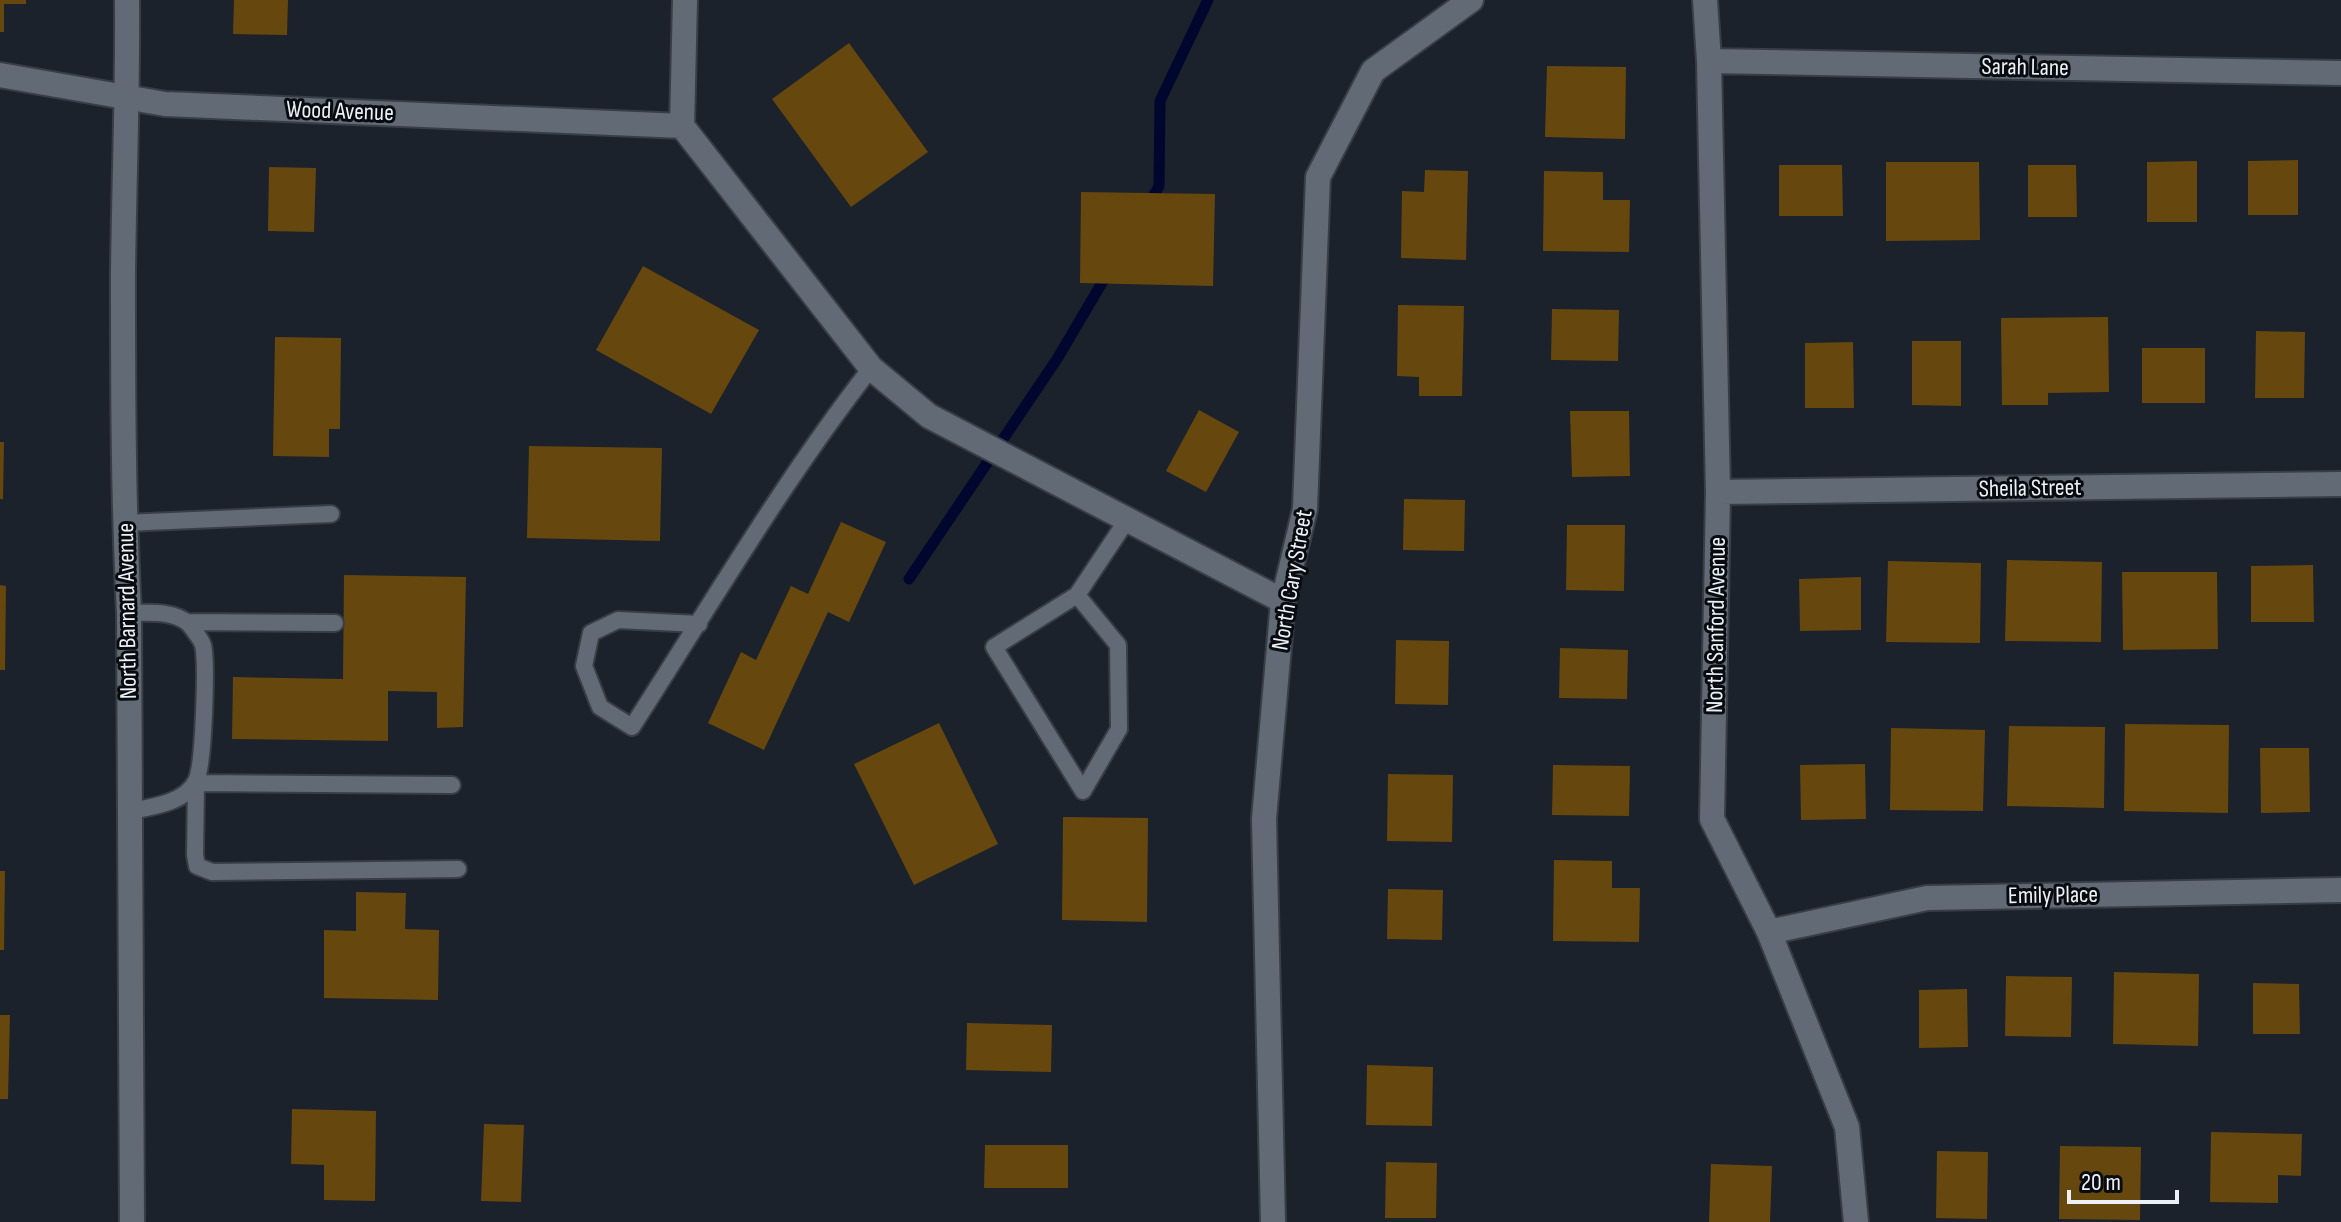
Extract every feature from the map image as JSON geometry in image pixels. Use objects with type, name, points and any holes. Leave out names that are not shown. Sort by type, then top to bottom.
[{"type":"street","name":"North Barnard Avenue","points":[[127,0],[128,99],[123,271],[125,523],[129,613],[132,1222]]},
{"type":"street","points":[[685,0],[682,126],[871,368],[929,416],[1283,601]]},
{"type":"street","name":"North Cary Street","points":[[1273,1222],[1264,819],[1283,601],[1305,509],[1318,177],[1373,71],[1471,0]]},
{"type":"street","name":"North Sanford Avenue","points":[[1705,0],[1718,492],[1712,819],[1769,932],[1847,1127],[1856,1222]]},
{"type":"street","name":"Sarah Lane","points":[[1709,61],[2341,73]]},
{"type":"street","name":"Wood Avenue","points":[[0,75],[165,104],[682,126]]},
{"type":"street","name":"Sheila Street","points":[[1718,492],[2341,484]]},
{"type":"street","name":"Emily Place","points":[[1769,932],[1927,898],[2341,890]]},
{"type":"lane","points":[[699,624],[618,620],[591,633],[584,666],[600,707],[632,727],[699,624],[828,423],[871,368]]},
{"type":"lane","points":[[125,523],[331,514]]},
{"type":"lane","points":[[1077,595],[1118,645],[1119,729],[1083,791],[994,647],[1077,595],[1127,520]]},
{"type":"lane","points":[[129,613],[167,613],[187,622],[335,623]]},
{"type":"lane","points":[[187,622],[203,643],[202,753],[196,783],[197,866],[212,872],[458,869]]},
{"type":"lane","points":[[130,811],[171,802],[196,783],[452,785]]},
{"type":"building","points":[[0,0],[26,0],[26,4],[4,4],[4,32],[0,32]]},
{"type":"building","points":[[234,0],[288,0],[287,35],[233,34]]},
{"type":"building","points":[[849,43],[928,152],[851,207],[772,99]]},
{"type":"building","points":[[1547,66],[1626,67],[1625,139],[1545,137]]},
{"type":"building","points":[[2298,160],[2298,215],[2248,215],[2248,161]]},
{"type":"building","points":[[2197,161],[2197,222],[2147,222],[2147,162]]},
{"type":"building","points":[[1886,162],[1979,162],[1980,240],[1886,241]]},
{"type":"building","points":[[1779,165],[1842,165],[1843,216],[1779,216]]},
{"type":"building","points":[[2028,165],[2076,165],[2077,217],[2028,217]]},
{"type":"building","points":[[269,167],[316,168],[314,232],[268,231]]},
{"type":"building","points":[[1425,170],[1468,171],[1466,260],[1401,258],[1402,191],[1424,192]]},
{"type":"building","points":[[1544,171],[1603,172],[1603,200],[1630,200],[1629,252],[1543,251]]},
{"type":"building","points":[[1081,192],[1215,194],[1213,286],[1080,283]]},
{"type":"building","points":[[643,266],[759,330],[711,414],[596,350]]},
{"type":"building","points":[[1398,305],[1464,306],[1462,396],[1419,396],[1419,377],[1397,376]]},
{"type":"building","points":[[1552,309],[1619,310],[1618,361],[1551,360]]},
{"type":"building","points":[[2108,317],[2109,392],[2048,393],[2048,405],[2002,405],[2001,318]]},
{"type":"building","points":[[2256,331],[2305,332],[2304,398],[2255,398]]},
{"type":"building","points":[[275,337],[341,338],[340,429],[329,429],[329,457],[273,456]]},
{"type":"building","points":[[1912,341],[1961,341],[1961,406],[1912,405]]},
{"type":"building","points":[[1853,342],[1854,408],[1805,408],[1805,343]]},
{"type":"building","points":[[2142,348],[2205,348],[2205,403],[2142,403]]},
{"type":"building","points":[[1199,410],[1239,432],[1206,492],[1166,471]]},
{"type":"building","points":[[1570,411],[1629,411],[1630,476],[1572,477]]},
{"type":"building","points":[[0,442],[4,442],[3,499],[0,499]]},
{"type":"building","points":[[529,446],[662,448],[660,541],[527,538]]},
{"type":"building","points":[[1404,499],[1465,500],[1464,551],[1403,550]]},
{"type":"building","points":[[841,522],[886,542],[849,622],[828,612],[764,750],[708,723],[741,652],[756,660],[791,586],[808,594]]},
{"type":"building","points":[[1567,525],[1625,525],[1624,591],[1566,590]]},
{"type":"building","points":[[2007,560],[2102,562],[2101,642],[2005,641]]},
{"type":"building","points":[[1888,561],[1981,563],[1980,643],[1886,642]]},
{"type":"building","points":[[2313,565],[2314,622],[2251,622],[2251,566]]},
{"type":"building","points":[[2122,572],[2217,572],[2218,649],[2123,650]]},
{"type":"building","points":[[344,575],[466,577],[463,727],[437,728],[437,692],[388,691],[388,741],[232,739],[233,677],[343,679]]},
{"type":"building","points":[[1861,577],[1861,630],[1800,631],[1799,579]]},
{"type":"building","points":[[0,585],[6,586],[5,670],[0,670]]},
{"type":"building","points":[[1396,640],[1449,641],[1448,705],[1395,704]]},
{"type":"building","points":[[1560,648],[1628,650],[1627,699],[1559,698]]},
{"type":"building","points":[[939,723],[998,844],[914,885],[854,764]]},
{"type":"building","points":[[2125,724],[2229,725],[2228,813],[2124,811]]},
{"type":"building","points":[[2009,726],[2105,727],[2104,808],[2007,806]]},
{"type":"building","points":[[1891,728],[1985,730],[1983,811],[1890,810]]},
{"type":"building","points":[[2260,748],[2309,748],[2310,812],[2261,813]]},
{"type":"building","points":[[1865,764],[1866,819],[1801,820],[1800,765]]},
{"type":"building","points":[[1553,765],[1630,766],[1629,816],[1552,815]]},
{"type":"building","points":[[1388,774],[1453,775],[1452,842],[1387,841]]},
{"type":"building","points":[[1063,817],[1148,818],[1147,922],[1062,920]]},
{"type":"building","points":[[1554,860],[1612,861],[1612,888],[1640,888],[1639,942],[1553,941]]},
{"type":"building","points":[[0,871],[5,871],[4,950],[0,950]]},
{"type":"building","points":[[1388,889],[1443,890],[1442,940],[1387,939]]},
{"type":"building","points":[[356,892],[406,893],[405,929],[439,930],[438,1000],[324,998],[324,930],[356,931]]},
{"type":"building","points":[[2114,972],[2199,974],[2198,1046],[2113,1044]]},
{"type":"building","points":[[2006,976],[2072,977],[2071,1037],[2005,1036]]},
{"type":"building","points":[[2253,983],[2299,984],[2300,1034],[2253,1034]]},
{"type":"building","points":[[1967,989],[1968,1047],[1919,1048],[1919,990]]},
{"type":"building","points":[[0,1015],[10,1015],[8,1099],[0,1099]]},
{"type":"building","points":[[967,1023],[1052,1025],[1051,1072],[966,1070]]},
{"type":"building","points":[[1367,1065],[1433,1067],[1432,1126],[1366,1125]]},
{"type":"building","points":[[292,1109],[376,1111],[375,1201],[324,1200],[324,1165],[291,1164]]},
{"type":"building","points":[[484,1124],[524,1125],[521,1202],[481,1201]]},
{"type":"building","points":[[2211,1132],[2302,1134],[2301,1176],[2278,1175],[2278,1203],[2210,1202]]},
{"type":"building","points":[[985,1145],[1068,1145],[1068,1188],[984,1188]]},
{"type":"building","points":[[2060,1146],[2141,1147],[2140,1220],[2059,1219]]},
{"type":"building","points":[[1937,1151],[1988,1152],[1987,1219],[1936,1218]]},
{"type":"building","points":[[1386,1162],[1437,1163],[1436,1218],[1385,1218]]},
{"type":"building","points":[[1711,1164],[1772,1166],[1770,1222],[1709,1222]]},
{"type":"waterway","points":[[1148,205],[1159,186],[1160,101],[1208,0]]},
{"type":"waterway","points":[[909,579],[1057,359],[1109,271]]}]
